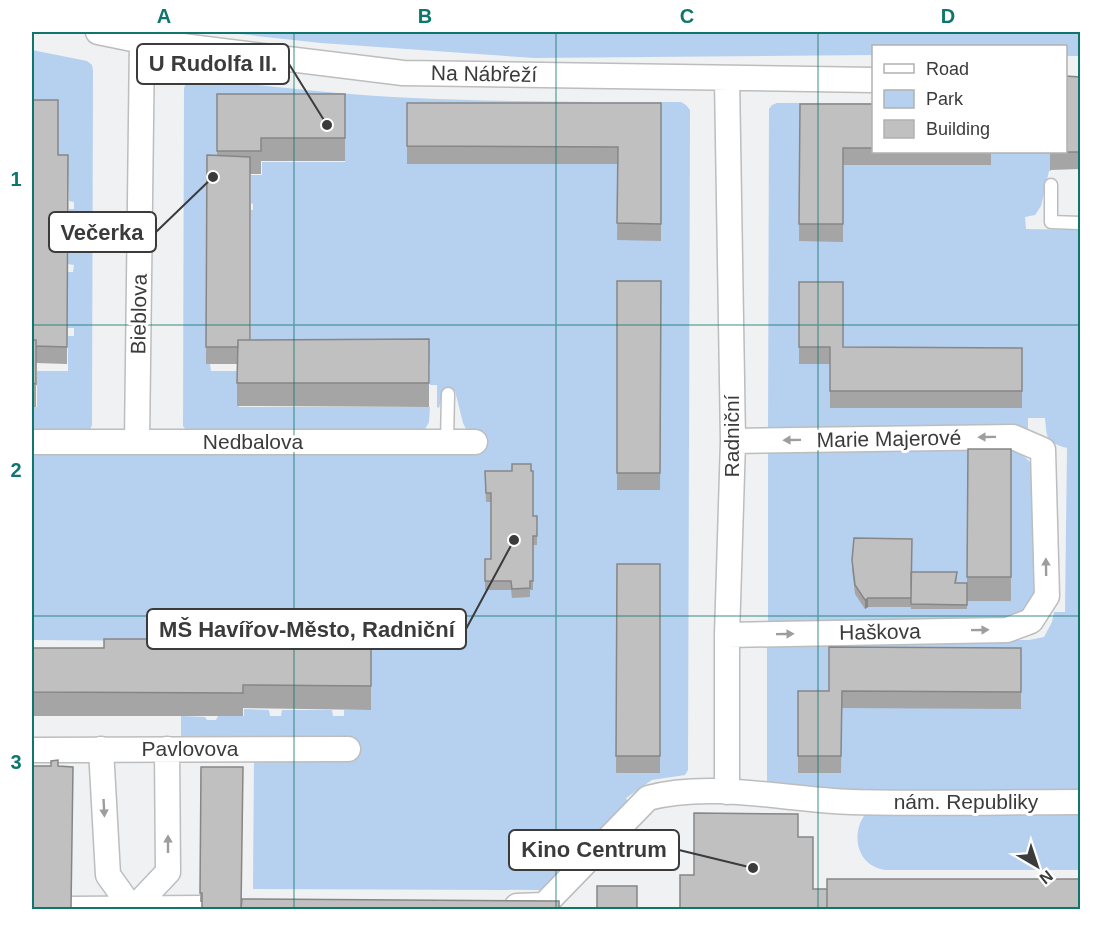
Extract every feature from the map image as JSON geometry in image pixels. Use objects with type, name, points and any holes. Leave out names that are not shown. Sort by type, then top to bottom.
[{"type":"street","name":"Na Nábřeží","points":[[98,32],[142,41],[402,73],[872,80]]},
{"type":"street","name":"Bieblova","points":[[137,442],[142,41]]},
{"type":"street","name":"Radniční","points":[[727,79],[733,441],[727,635],[727,792]]},
{"type":"street","name":"Marie Majerové","points":[[733,441],[1013,437],[1043,450],[1047,596],[1031,621]]},
{"type":"street","name":"Nedbalova","points":[[32,442],[475,442]]},
{"type":"street","name":"Haškova","points":[[727,635],[1007,630],[1031,621]]},
{"type":"street","name":"Pavlovova","points":[[32,750],[348,748]]},
{"type":"street","points":[[101,749],[108,875],[133,909]]},
{"type":"street","points":[[133,909],[168,872],[167,749]]},
{"type":"street","name":"nám. Republiky","points":[[491,906],[544,905],[648,798],[666,793],[727,792],[851,802],[1080,802]]},
{"type":"street","points":[[71,909],[202,908]]},
{"type":"lane","points":[[1051,185],[1051,222],[1080,223]]},
{"type":"lane","points":[[447,442],[448,394]]},
{"type":"green space","points":[[221,32],[1080,32],[1080,56],[1067,56],[1067,45],[872,45],[872,55],[534,58],[321,43]]},
{"type":"green space","points":[[32,50],[87,61],[92,65],[93,71],[92,425],[90,430],[85,431],[32,431],[32,407],[37,407],[37,371],[68,371],[68,336],[74,336],[74,328],[68,328],[68,272],[73,272],[74,265],[68,264],[69,209],[74,209],[74,202],[69,201],[68,173],[58,173],[58,118],[32,117]]},
{"type":"green space","points":[[196,78],[386,97],[513,101],[681,102],[690,110],[688,770],[685,775],[652,780],[626,798],[630,806],[545,890],[253,889],[254,757],[349,738],[181,738],[181,716],[216,720],[218,716],[244,716],[244,709],[269,710],[270,716],[281,716],[282,710],[332,710],[333,716],[344,716],[344,710],[370,710],[370,666],[180,672],[181,641],[32,640],[32,449],[468,433],[463,423],[455,391],[443,391],[439,408],[437,407],[437,385],[430,385],[430,364],[251,364],[251,210],[253,210],[253,204],[251,203],[251,175],[262,175],[262,162],[345,162],[345,119],[218,119],[218,173],[206,204],[207,364],[210,364],[211,371],[239,371],[239,407],[430,407],[429,422],[424,431],[187,431],[183,426],[184,88],[187,81]]},
{"type":"green space","points":[[777,103],[872,103],[872,153],[1051,153],[1051,171],[1049,171],[1041,206],[1035,215],[1025,217],[1026,229],[1080,230],[1080,791],[767,790],[767,639],[1029,640],[1044,637],[1052,622],[1054,612],[1065,612],[1067,448],[1051,441],[1046,430],[1045,418],[1028,418],[1028,432],[768,432],[769,109]]},
{"type":"green space","points":[[768,446],[1007,447],[1021,453],[1032,464],[1037,596],[1016,620],[768,624]]},
{"type":"green space","points":[[1080,804],[1080,870],[886,870],[868,862],[862,855],[857,838],[862,819],[868,811]]},
{"type":"building","points":[[1067,76],[1080,77],[1080,152],[1067,152]]},
{"type":"building","points":[[217,94],[345,94],[345,138],[261,138],[261,151],[217,151]]},
{"type":"building","points":[[32,100],[58,100],[58,155],[68,155],[67,347],[36,346],[36,340],[32,340]]},
{"type":"building","points":[[407,103],[661,103],[661,224],[617,223],[618,147],[407,146]]},
{"type":"building","points":[[800,104],[872,104],[872,148],[843,148],[843,224],[799,224]]},
{"type":"building","points":[[207,155],[250,157],[250,340],[238,340],[238,347],[206,347]]},
{"type":"building","points":[[617,281],[661,281],[660,473],[617,473]]},
{"type":"building","points":[[799,282],[843,282],[843,347],[1022,348],[1022,391],[830,391],[830,347],[799,347]]},
{"type":"building","points":[[429,339],[429,383],[237,383],[238,340]]},
{"type":"building","points":[[32,340],[36,340],[36,384],[32,383]]},
{"type":"building","points":[[968,449],[1011,449],[1011,577],[967,577]]},
{"type":"building","points":[[512,464],[531,464],[531,471],[533,471],[533,516],[537,516],[537,536],[533,536],[533,581],[530,581],[530,588],[512,589],[511,581],[485,581],[485,559],[491,559],[491,493],[486,493],[485,471],[512,471]]},
{"type":"building","points":[[854,538],[912,539],[911,598],[868,598],[865,600],[855,585],[852,560]]},
{"type":"building","points":[[617,564],[660,564],[660,756],[616,756]]},
{"type":"building","points":[[911,572],[957,572],[955,583],[967,583],[967,605],[911,604]]},
{"type":"building","points":[[104,639],[169,639],[169,648],[242,648],[242,642],[371,642],[371,686],[243,685],[243,693],[32,692],[32,648],[104,648]]},
{"type":"building","points":[[829,647],[1021,648],[1021,692],[842,691],[841,756],[798,756],[798,691],[829,691]]},
{"type":"building","points":[[58,760],[58,766],[73,767],[71,909],[32,909],[32,766],[51,766],[51,761]]},
{"type":"building","points":[[201,767],[243,767],[241,909],[202,909],[202,893],[200,893]]},
{"type":"building","points":[[694,813],[798,814],[798,837],[813,837],[813,889],[827,889],[827,909],[680,909],[680,875],[694,875]]},
{"type":"building","points":[[827,879],[1080,879],[1080,909],[827,909]]},
{"type":"building","points":[[597,886],[637,886],[637,909],[597,909]]},
{"type":"building","points":[[242,899],[559,901],[559,909],[241,909]]},
{"type":"place","name":"U Rudolfa II.","points":[[327,125]]},
{"type":"place","name":"Večerka","points":[[213,177]]},
{"type":"place","name":"MŠ Havířov-Město, Radniční","points":[[514,540]]},
{"type":"place","name":"Kino Centrum","points":[[753,868]]}]
